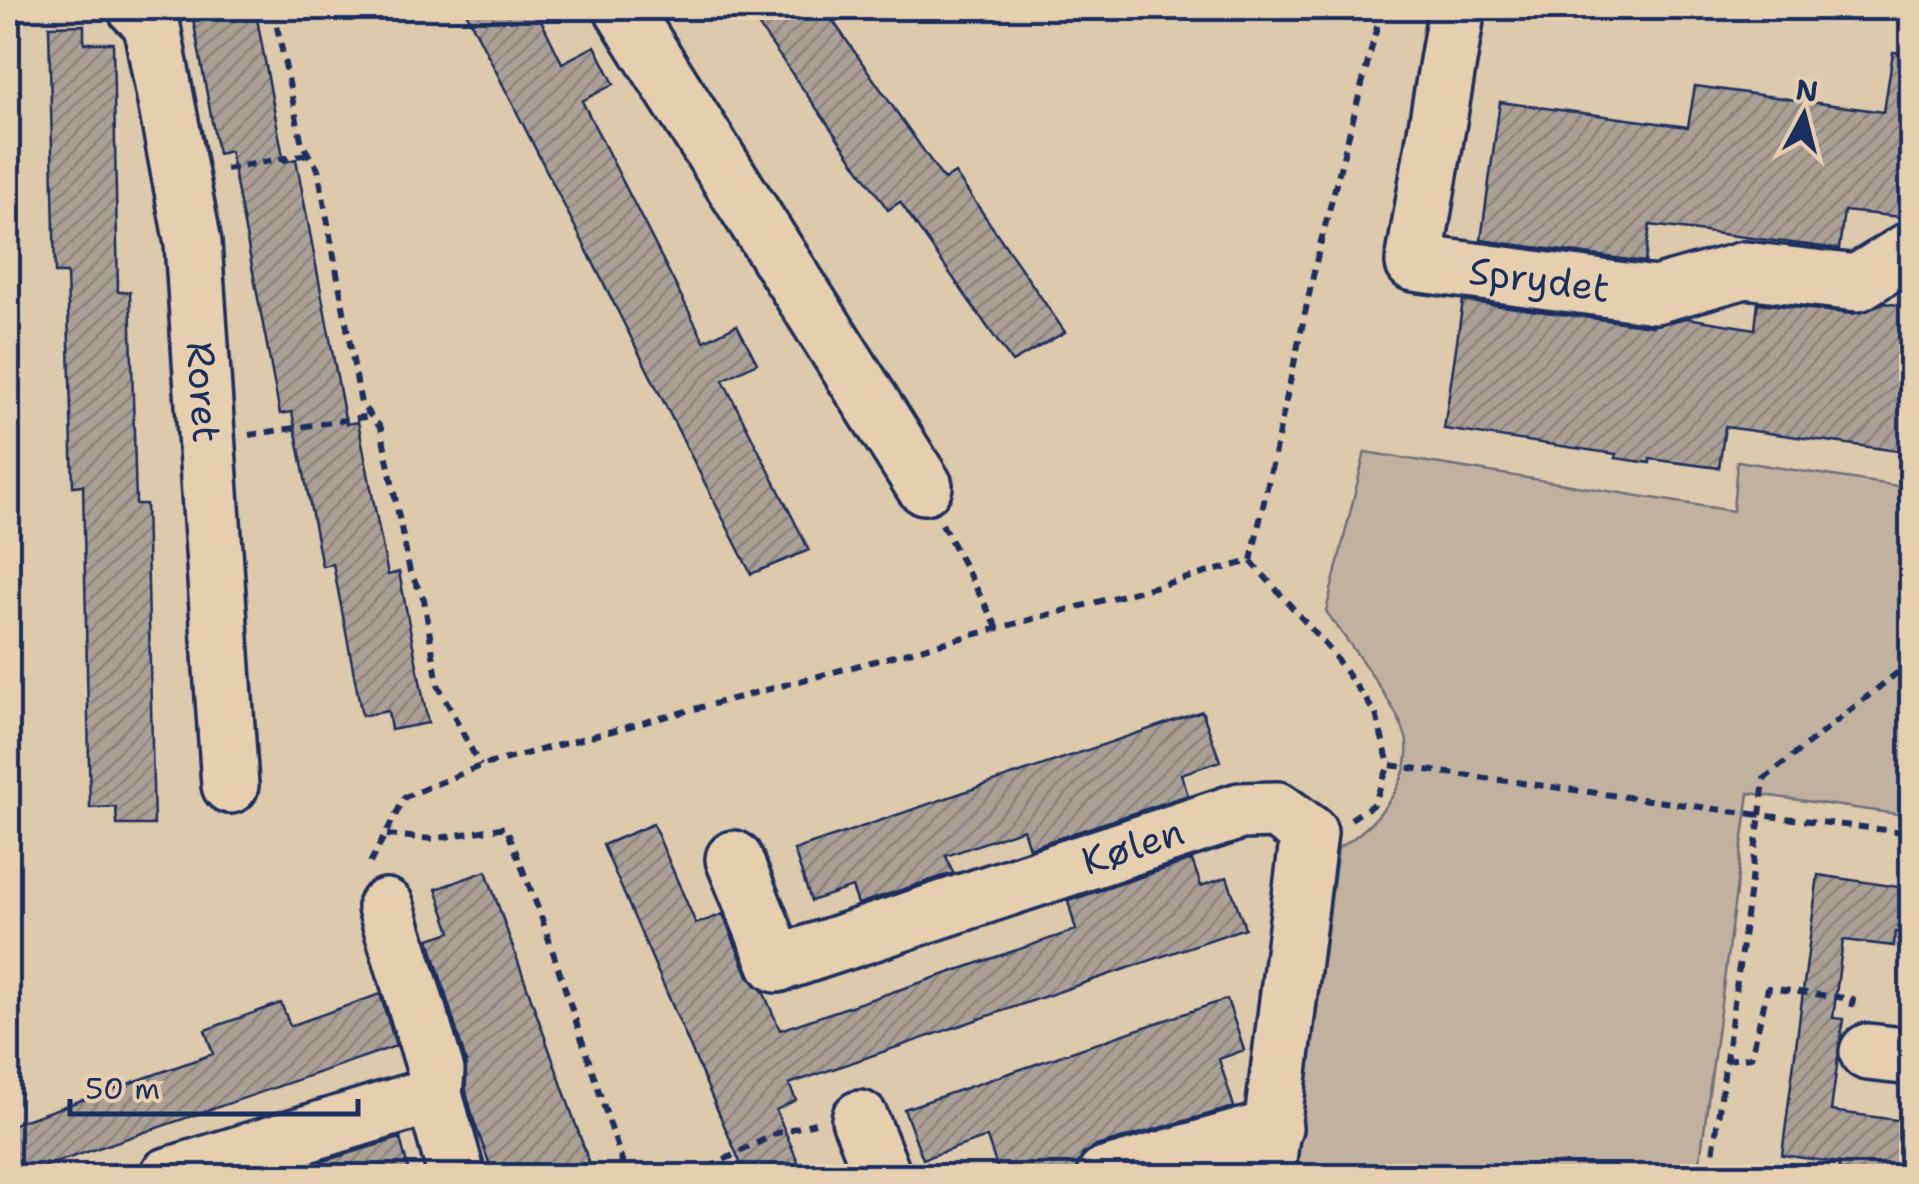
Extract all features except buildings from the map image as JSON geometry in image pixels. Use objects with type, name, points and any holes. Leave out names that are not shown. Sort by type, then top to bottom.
[{"type":"street","name":"Roret","points":[[136,8],[151,22],[193,243],[230,785]]},
{"type":"street","points":[[622,8],[924,486]]},
{"type":"street","name":"Sprydet","points":[[1457,8],[1414,263],[1655,294],[1745,270],[1858,283],[1912,250]]},
{"type":"street","name":"Kølen","points":[[734,859],[777,964],[1240,811],[1277,810],[1309,833]]},
{"type":"street","points":[[1105,1176],[1270,1152],[1309,833]]},
{"type":"street","points":[[377,886],[436,1071],[434,1095],[458,1176]]},
{"type":"street","points":[[168,1176],[434,1095]]},
{"type":"street","points":[[860,1118],[883,1176]]},
{"type":"path","points":[[273,8],[302,144],[318,169],[361,404],[381,428],[410,572],[424,599],[438,686],[480,766]]},
{"type":"path","points":[[1252,562],[1319,249],[1382,8]]},
{"type":"path","points":[[180,177],[308,154]]},
{"type":"path","points":[[206,438],[271,433],[371,416]]},
{"type":"path","points":[[924,486],[998,629]]},
{"type":"path","points":[[377,886],[387,835],[405,797],[480,766],[1252,562]]},
{"type":"path","points":[[1252,562],[1330,650],[1376,714],[1389,766],[1374,804],[1337,828],[1309,833]]},
{"type":"path","points":[[1710,1176],[1764,779],[1912,661]]},
{"type":"path","points":[[1389,766],[1912,834]]},
{"type":"path","points":[[387,835],[433,839],[506,827],[542,916],[627,1176]]},
{"type":"path","points":[[1726,1060],[1751,1057],[1768,988],[1853,999],[1848,1020],[1890,1054]]},
{"type":"path","points":[[692,1176],[778,1133],[828,1119],[860,1118]]},
{"type":"shaded area","points":[[1365,452],[1733,511],[1737,461],[1911,488],[1911,816],[1749,793],[1698,1176],[1295,1176],[1338,848],[1364,830],[1387,804],[1407,759],[1407,743],[1396,714],[1326,611]]}]
